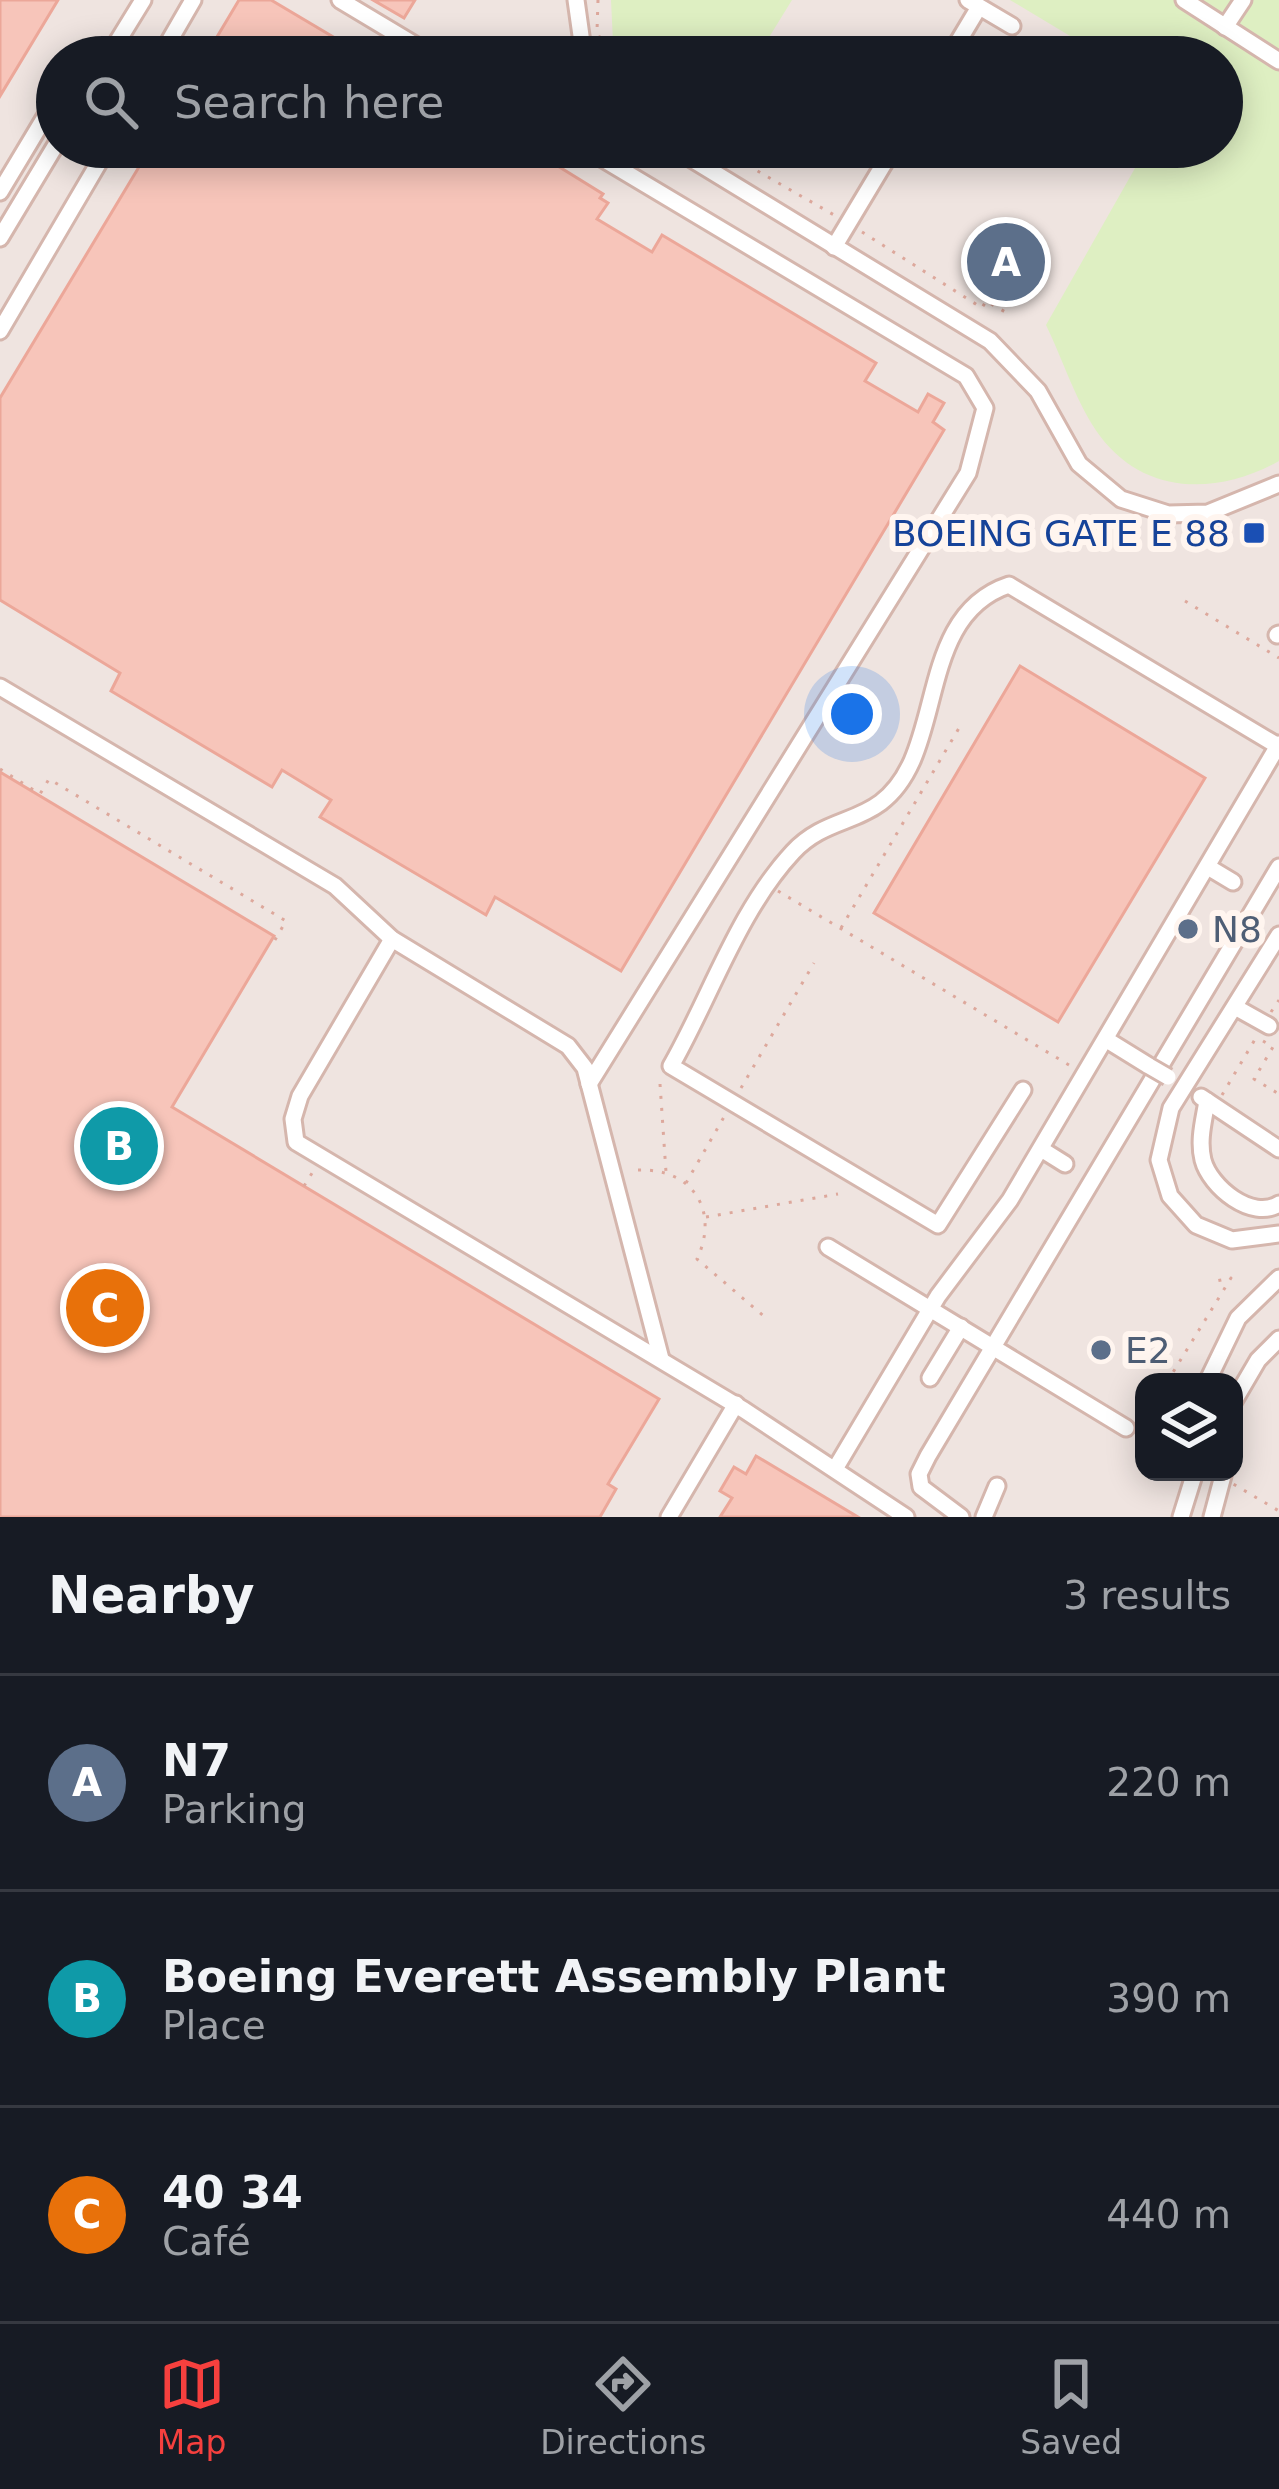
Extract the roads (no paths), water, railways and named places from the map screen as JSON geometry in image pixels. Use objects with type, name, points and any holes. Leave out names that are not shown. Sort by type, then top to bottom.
[{"type":"street","points":[[121,36],[142,0]]},
{"type":"street","points":[[173,36],[194,0]]},
{"type":"street","points":[[340,0],[400,36]]},
{"type":"street","points":[[576,0],[581,36]]},
{"type":"street","points":[[1184,0],[1239,36]]},
{"type":"street","points":[[1225,27],[1243,0]]},
{"type":"street","points":[[959,36],[974,3],[1012,26]]},
{"type":"street","points":[[1243,39],[1279,62]]},
{"type":"street","points":[[0,192],[36,132]]},
{"type":"street","points":[[0,238],[7,212],[39,168]]},
{"type":"street","points":[[0,332],[96,168]]},
{"type":"street","points":[[589,1084],[968,473],[985,408],[966,376],[619,168]]},
{"type":"street","points":[[706,168],[1009,356],[1038,391],[1079,464],[1121,499],[1168,514],[1208,513],[1279,484]]},
{"type":"street","points":[[834,247],[882,168]]},
{"type":"street","points":[[835,1469],[931,1309],[993,1227],[1041,1149],[1279,745],[1009,585],[976,600],[939,662],[914,757],[900,784],[883,804],[795,850],[712,977],[702,1013],[671,1066],[938,1225],[1023,1090]]},
{"type":"street","points":[[0,687],[335,886],[392,939],[554,1035],[580,1058],[662,1359]]},
{"type":"street","points":[[1208,867],[1233,882]]},
{"type":"street","points":[[961,1517],[928,1497],[920,1474],[1279,867]]},
{"type":"street","points":[[1279,935],[1165,1121],[1159,1145],[1170,1196],[1187,1218],[1220,1237],[1245,1241],[1279,1234]]},
{"type":"street","points":[[392,939],[300,1096],[292,1119],[296,1142],[736,1404],[906,1517]]},
{"type":"street","points":[[1235,1007],[1260,1035]]},
{"type":"street","points":[[1107,1040],[1185,1088],[1214,1098],[1279,1149]]},
{"type":"street","points":[[1214,1098],[1201,1139],[1210,1176],[1252,1207],[1271,1210],[1279,1204]]},
{"type":"street","points":[[1041,1149],[1065,1164]]},
{"type":"street","points":[[828,1247],[1126,1428]]},
{"type":"street","points":[[1211,1373],[1238,1318],[1279,1278]]},
{"type":"street","points":[[929,1378],[961,1327]]},
{"type":"street","points":[[1243,1386],[1258,1360],[1279,1339]]},
{"type":"street","points":[[669,1517],[736,1404]]},
{"type":"street","points":[[1180,1517],[1192,1481]]},
{"type":"street","points":[[1213,1517],[1222,1481]]},
{"type":"street","points":[[984,1517],[997,1486]]},
{"type":"place","name":"N7","points":[[1006,262]]},
{"type":"place","name":"BOEING GATE E 88","points":[[1254,533]]},
{"type":"place","name":"N8","points":[[1188,929]]},
{"type":"place","name":"Boeing Everett Assembly Plant","points":[[119,1146]]},
{"type":"place","name":"40 34","points":[[105,1308]]},
{"type":"place","name":"E2","points":[[1101,1350]]}]
